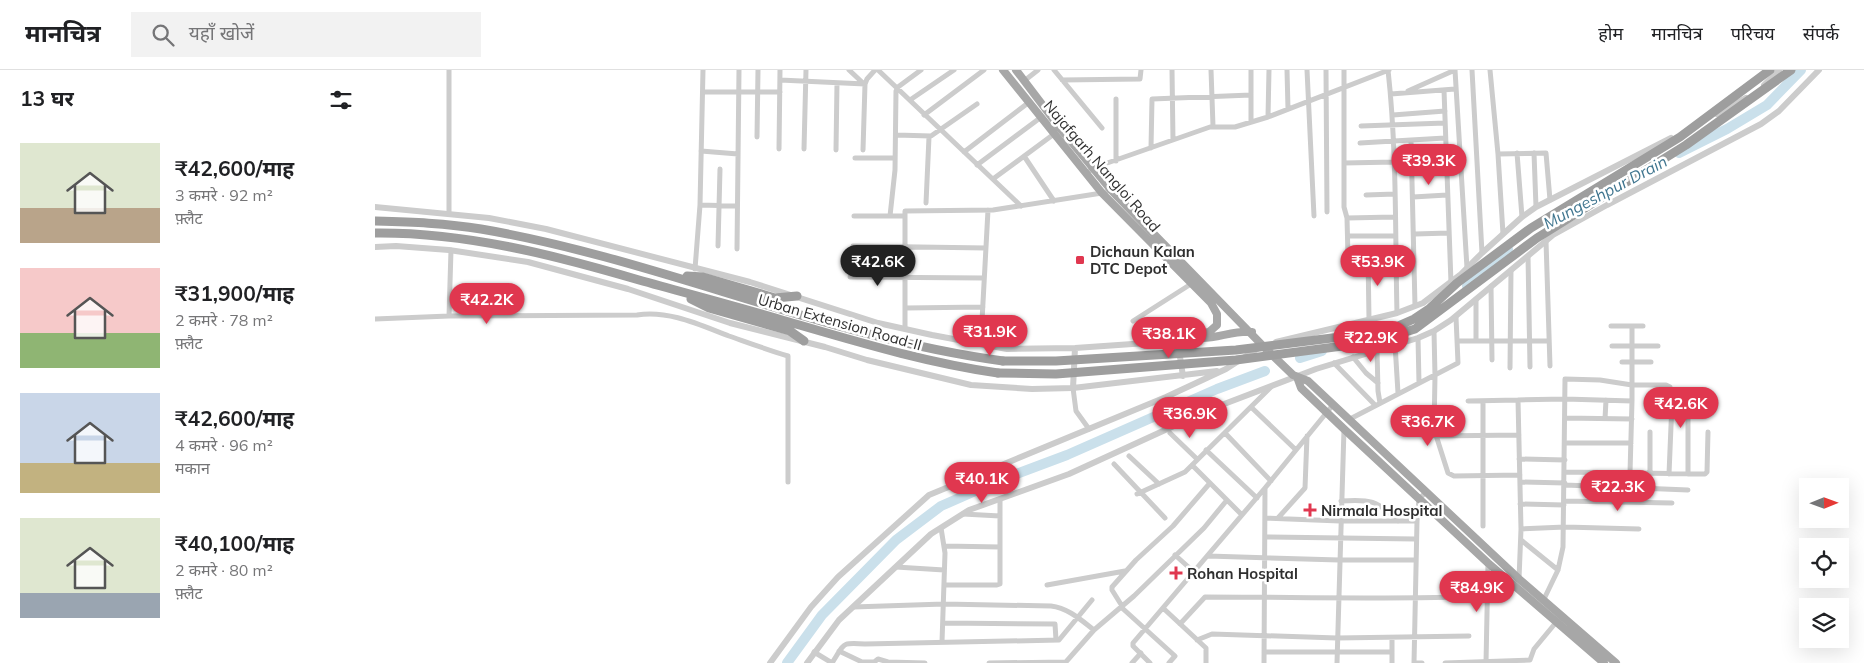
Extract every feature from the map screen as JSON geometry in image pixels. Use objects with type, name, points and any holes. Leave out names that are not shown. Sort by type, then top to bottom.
[{"type":"highway","name":"Urban Extension Road-II","points":[[375,221],[479,229],[532,239],[679,278],[904,342],[963,355],[1003,361],[1056,362],[1236,350],[1372,333],[1398,326],[1414,319],[1429,309],[1457,283],[1531,228],[1680,137],[1770,70]]},
{"type":"highway","name":"Urban Extension Road-II","points":[[375,233],[399,233],[480,242],[522,249],[599,268],[913,357],[960,368],[998,373],[1056,374],[1236,360],[1373,342],[1415,329],[1537,238],[1686,145],[1791,70]]},
{"type":"highway","points":[[679,278],[686,276],[703,277],[775,298],[797,296]]},
{"type":"highway","points":[[673,289],[709,308],[790,331],[804,341]]},
{"type":"main road","name":"Najafgarh Nangloi Road","points":[[1003,70],[1102,193],[1211,302],[1216,310],[1217,325],[1209,332],[1191,336]]},
{"type":"main road","points":[[1016,70],[1111,190],[1252,332],[1263,346],[1297,377],[1308,382],[1344,429],[1488,563],[1604,663]]},
{"type":"main road","points":[[1149,241],[1155,235]]},
{"type":"main road","points":[[1191,336],[1201,338],[1242,331],[1252,332]]},
{"type":"main road","points":[[1329,409],[1347,420],[1519,579],[1563,615],[1616,663]]},
{"type":"street","points":[[449,70],[449,213]]},
{"type":"street","points":[[695,269],[700,205],[703,70]]},
{"type":"street","points":[[737,248],[739,70]]},
{"type":"street","points":[[757,138],[758,70]]},
{"type":"street","points":[[779,149],[780,70]]},
{"type":"street","points":[[804,149],[806,70]]},
{"type":"street","points":[[849,70],[864,84]]},
{"type":"street","points":[[863,150],[864,84],[877,70],[1021,206]]},
{"type":"street","points":[[897,89],[921,70]]},
{"type":"street","points":[[910,100],[953,70]]},
{"type":"street","points":[[924,115],[984,70]]},
{"type":"street","points":[[1024,80],[1038,70]]},
{"type":"street","points":[[1054,70],[1102,128]]},
{"type":"street","points":[[1062,80],[1140,79],[1141,70]]},
{"type":"street","points":[[1172,70],[1173,140]]},
{"type":"street","points":[[1211,70],[1213,126]]},
{"type":"street","points":[[1251,70],[1251,122]]},
{"type":"street","points":[[1268,117],[1269,70]]},
{"type":"street","points":[[1287,70],[1288,109]]},
{"type":"street","points":[[1307,70],[1310,100],[1314,216]]},
{"type":"street","points":[[1326,70],[1327,212]]},
{"type":"street","points":[[1344,70],[1344,206],[1347,218],[1348,256],[1395,257]]},
{"type":"street","points":[[1086,174],[1093,168],[1213,126],[1232,128],[1268,117],[1378,72],[1389,70],[1395,162],[1394,217],[1397,313]]},
{"type":"street","points":[[1403,94],[1455,70],[1467,268]]},
{"type":"street","points":[[1472,70],[1482,253]]},
{"type":"street","points":[[1490,70],[1503,234]]},
{"type":"street","points":[[770,663],[811,606],[838,576],[929,495],[1146,406],[1226,369],[1263,346],[1397,313],[1429,300],[1451,283],[1522,217],[1536,207],[1745,98],[1759,89],[1779,70]]},
{"type":"street","points":[[807,663],[839,620],[931,534],[963,514],[1000,498],[1069,474],[1211,409],[1334,363],[1418,338],[1434,331],[1456,317],[1553,235],[1761,124],[1779,111],[1819,70]]},
{"type":"street","points":[[780,80],[864,84]]},
{"type":"street","points":[[836,150],[837,83]]},
{"type":"street","points":[[890,216],[895,158],[897,89]]},
{"type":"street","points":[[1391,94],[1455,89]]},
{"type":"street","points":[[1444,90],[1451,283]]},
{"type":"street","points":[[703,92],[780,92]]},
{"type":"street","points":[[1151,148],[1153,100],[1212,96],[1251,96]]},
{"type":"street","points":[[1116,99],[1116,161]]},
{"type":"street","points":[[964,152],[1028,103]]},
{"type":"street","points":[[896,135],[929,136],[977,104]]},
{"type":"street","points":[[1393,116],[1445,111]]},
{"type":"street","points":[[977,165],[1041,118]]},
{"type":"street","points":[[1361,126],[1445,123]]},
{"type":"street","points":[[993,179],[1054,134]]},
{"type":"street","points":[[926,203],[929,136]]},
{"type":"street","points":[[1360,142],[1445,138]]},
{"type":"street","points":[[1411,140],[1415,234],[1415,306]]},
{"type":"street","points":[[701,151],[738,154]]},
{"type":"street","points":[[1517,153],[1522,217]]},
{"type":"street","points":[[1534,153],[1536,207]]},
{"type":"street","points":[[1498,154],[1546,153],[1550,200]]},
{"type":"street","points":[[1025,156],[1054,201]]},
{"type":"street","points":[[855,158],[895,158]]},
{"type":"street","points":[[1344,163],[1395,162]]},
{"type":"street","points":[[718,246],[720,169]]},
{"type":"street","points":[[905,329],[904,213],[906,210],[988,210],[1054,201],[1111,190]]},
{"type":"street","points":[[1366,195],[1395,194]]},
{"type":"street","points":[[1413,197],[1447,195]]},
{"type":"street","points":[[700,205],[737,206]]},
{"type":"street","points":[[375,207],[489,218],[545,229],[750,282],[869,320],[1007,349],[1075,348],[1147,343],[1191,336]]},
{"type":"street","points":[[982,321],[988,210]]},
{"type":"street","points":[[854,216],[904,216]]},
{"type":"street","points":[[1347,218],[1394,217]]},
{"type":"street","points":[[1415,234],[1449,233]]},
{"type":"street","points":[[1348,236],[1395,236]]},
{"type":"street","points":[[1546,241],[1550,366]]},
{"type":"street","points":[[853,246],[986,248]]},
{"type":"street","points":[[375,247],[451,250],[528,262],[628,289],[729,323],[804,341],[867,360],[971,385],[1032,389],[1073,388],[1183,376],[1226,369]]},
{"type":"street","points":[[449,316],[451,250]]},
{"type":"street","points":[[1367,256],[1369,319]]},
{"type":"street","points":[[1527,256],[1530,367]]},
{"type":"street","points":[[1510,368],[1511,270]]},
{"type":"street","points":[[850,277],[984,278]]},
{"type":"street","points":[[1133,322],[1191,284]]},
{"type":"street","points":[[1491,286],[1492,360]]},
{"type":"street","points":[[1476,299],[1476,341]]},
{"type":"street","points":[[905,308],[983,307]]},
{"type":"street","points":[[693,322],[696,312]]},
{"type":"street","points":[[375,319],[449,316],[637,315],[647,313],[693,322],[787,356],[788,482]]},
{"type":"street","points":[[1347,420],[1458,363],[1456,317]]},
{"type":"street","points":[[1611,326],[1643,326]]},
{"type":"street","points":[[1630,473],[1632,326]]},
{"type":"street","points":[[1434,331],[1434,428],[1448,473],[1454,476],[1520,475]]},
{"type":"street","points":[[1177,338],[1183,376]]},
{"type":"street","points":[[1418,338],[1419,383]]},
{"type":"street","points":[[1457,342],[1549,341]]},
{"type":"street","points":[[1395,344],[1398,393]]},
{"type":"street","points":[[1612,346],[1658,346]]},
{"type":"street","points":[[1075,348],[1073,388],[1076,411],[1089,429]]},
{"type":"street","points":[[1377,350],[1378,404]]},
{"type":"street","points":[[1353,357],[1370,377],[1378,383]]},
{"type":"street","points":[[1622,362],[1651,362]]},
{"type":"street","points":[[1334,363],[1378,404]]},
{"type":"street","points":[[1544,599],[1558,570],[1565,527],[1565,399],[1563,380],[1567,378],[1632,385],[1666,385],[1669,387],[1672,402],[1669,474]]},
{"type":"street","points":[[1139,492],[1180,476],[1273,386]]},
{"type":"street","points":[[1468,401],[1565,399],[1632,401]]},
{"type":"street","points":[[1518,400],[1521,529],[1519,579]]},
{"type":"street","points":[[1605,400],[1605,419]]},
{"type":"street","points":[[1483,401],[1483,526]]},
{"type":"street","points":[[1687,474],[1688,405]]},
{"type":"street","points":[[1251,407],[1296,450]]},
{"type":"street","points":[[1150,663],[1132,644],[1257,498],[1329,409]]},
{"type":"street","points":[[1565,418],[1632,420]]},
{"type":"street","points":[[1337,663],[1344,429]]},
{"type":"street","points":[[1650,473],[1651,432]]},
{"type":"street","points":[[1565,472],[1707,473],[1709,432]]},
{"type":"street","points":[[1170,433],[1197,459]]},
{"type":"street","points":[[1225,433],[1271,481]]},
{"type":"street","points":[[1435,436],[1519,435]]},
{"type":"street","points":[[1279,518],[1305,488],[1307,436]]},
{"type":"street","points":[[1565,443],[1631,443]]},
{"type":"street","points":[[1206,450],[1257,498]]},
{"type":"street","points":[[1129,456],[1159,484]]},
{"type":"street","points":[[1519,459],[1565,460]]},
{"type":"street","points":[[1114,464],[1165,518]]},
{"type":"street","points":[[1192,465],[1242,515]]},
{"type":"street","points":[[1520,482],[1688,490]]},
{"type":"street","points":[[1169,663],[1175,656],[1122,607],[1112,586],[1126,570],[1173,526],[1209,483]]},
{"type":"street","points":[[1264,663],[1265,488]]},
{"type":"street","points":[[1423,663],[1413,663],[1415,538],[1419,499],[1426,492]]},
{"type":"street","points":[[944,585],[999,585],[1001,582],[1000,498]]},
{"type":"street","points":[[989,663],[1065,663],[1094,630],[1122,607],[1204,528],[1227,500]]},
{"type":"street","points":[[1341,502],[1359,500],[1375,503],[1398,521]]},
{"type":"street","points":[[1520,504],[1672,503]]},
{"type":"street","points":[[963,514],[1000,516]]},
{"type":"street","points":[[1265,518],[1340,521],[1417,521]]},
{"type":"street","points":[[1521,529],[1565,527],[1639,529]]},
{"type":"street","points":[[941,528],[944,546],[942,642]]},
{"type":"street","points":[[1265,538],[1415,538]]},
{"type":"street","points":[[1521,540],[1558,570]]},
{"type":"street","points":[[944,546],[1000,547]]},
{"type":"street","points":[[1175,555],[1194,572]]},
{"type":"street","points":[[1208,556],[1265,559],[1415,560]]},
{"type":"street","points":[[1486,663],[1488,563]]},
{"type":"street","points":[[896,567],[944,570]]},
{"type":"street","points":[[1047,585],[1126,570]]},
{"type":"street","points":[[1180,624],[1205,598],[1338,597],[1414,599],[1488,596]]},
{"type":"street","points":[[814,652],[832,663],[839,651],[848,642],[1057,640],[1060,639],[1092,600]]},
{"type":"street","points":[[853,607],[944,604],[1051,606],[1063,608],[1094,630]]},
{"type":"street","points":[[1163,608],[1206,648],[1205,663]]},
{"type":"street","points":[[1445,663],[1530,661],[1534,649],[1563,615]]},
{"type":"street","points":[[943,623],[1055,624],[1057,640]]},
{"type":"street","points":[[1197,640],[1212,634],[1337,638],[1469,636]]},
{"type":"street","points":[[1392,638],[1392,663]]},
{"type":"street","points":[[839,651],[862,662],[874,663],[877,659],[888,662],[925,663]]},
{"type":"street","points":[[1264,652],[1392,652]]},
{"type":"street","points":[[1132,663],[1141,653]]},
{"type":"waterway","name":"Mungeshpur Drain","points":[[1679,153],[1727,129],[1767,105],[1801,70]]},
{"type":"waterway","name":"Mungeshpur Drain","points":[[1576,204],[1617,184]]},
{"type":"waterway","name":"Mungeshpur Drain","points":[[1467,286],[1508,249]]},
{"type":"waterway","name":"Mungeshpur Drain","points":[[1300,358],[1322,351]]},
{"type":"waterway","name":"Mungeshpur Drain","points":[[787,663],[822,615],[896,540],[941,506],[998,481],[1067,455],[1217,389],[1265,371]]},
{"type":"place","name":"Dichaun Kalan DTC Depot","points":[[1080,260]]},
{"type":"place","name":"Nirmala Hospital","points":[[1310,510]]},
{"type":"place","name":"Rohan Hospital","points":[[1176,573]]}]
